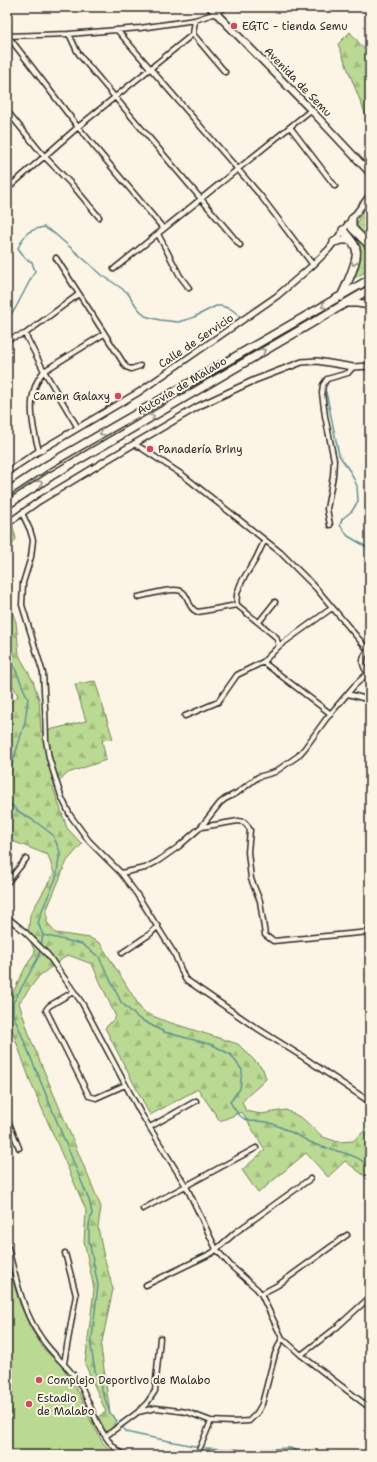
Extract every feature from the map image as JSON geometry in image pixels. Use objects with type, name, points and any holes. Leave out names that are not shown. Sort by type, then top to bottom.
[{"type":"highway","points":[[352,219],[352,228],[370,246]]},
{"type":"highway","points":[[341,297],[353,268],[356,254],[355,246],[343,230]]},
{"type":"highway","points":[[334,242],[350,240]]},
{"type":"highway","name":"Autovía de Malabo","points":[[7,492],[49,464],[370,280]]},
{"type":"highway","name":"Autovía de Malabo","points":[[7,505],[51,476],[370,289]]},
{"type":"highway","points":[[344,304],[357,303],[370,305]]},
{"type":"main road","name":"Avenida de Semu","points":[[210,7],[312,110],[370,173]]},
{"type":"street","points":[[8,36],[69,34],[140,28],[195,20],[216,13],[225,7]]},
{"type":"street","points":[[7,189],[114,97],[193,34],[195,20]]},
{"type":"street","points":[[117,30],[264,200],[313,265]]},
{"type":"street","points":[[69,34],[81,57],[240,246]]},
{"type":"street","points":[[193,34],[225,72]]},
{"type":"street","points":[[8,36],[78,127],[163,228]]},
{"type":"street","points":[[7,110],[44,156],[74,187],[99,217]]},
{"type":"street","points":[[114,270],[158,234],[163,228],[312,110]]},
{"type":"street","points":[[290,127],[335,186]]},
{"type":"street","name":"Calle de Servicio","points":[[7,472],[39,451],[139,392],[263,307],[313,265],[334,242],[370,195]]},
{"type":"street","points":[[158,234],[180,276],[189,288]]},
{"type":"street","points":[[56,258],[126,367],[131,368],[140,366]]},
{"type":"street","points":[[7,339],[25,334],[79,294]]},
{"type":"street","points":[[25,334],[44,371],[78,428]]},
{"type":"street","points":[[39,451],[34,432],[32,397],[37,379],[44,371],[104,334]]},
{"type":"street","points":[[7,524],[57,490],[134,444],[220,396],[302,362],[317,361],[353,367],[370,366]]},
{"type":"street","points":[[330,525],[327,509],[333,476],[334,460],[325,416],[322,393],[323,385],[328,379],[348,373],[353,367]]},
{"type":"street","points":[[140,441],[143,449]]},
{"type":"street","points":[[121,873],[145,868],[158,861],[178,847],[201,827],[225,799],[237,793],[258,776],[275,772],[298,756],[330,714],[354,686],[369,674],[362,662],[363,657],[369,649],[316,588],[288,559],[184,476],[134,444]]},
{"type":"street","points":[[22,513],[33,540],[31,557],[23,583],[22,605],[43,673],[46,740],[49,758],[61,796],[70,815],[89,841],[121,873],[136,893],[158,926],[174,953],[185,979],[190,984],[370,1102]]},
{"type":"street","points":[[265,540],[243,578],[236,598],[237,605],[276,637],[279,646]]},
{"type":"street","points":[[138,597],[180,590],[185,594],[192,610],[198,612],[237,605]]},
{"type":"street","points":[[258,622],[275,602]]},
{"type":"street","points":[[185,716],[218,702],[237,675],[263,662],[279,646],[332,608]]},
{"type":"street","points":[[263,662],[330,714]]},
{"type":"street","points":[[348,694],[370,700]]},
{"type":"street","points":[[201,827],[238,821],[244,822],[248,825],[250,830],[248,852],[251,879],[260,901],[265,935],[273,941],[370,932]]},
{"type":"street","points":[[7,883],[26,858]]},
{"type":"street","points":[[7,917],[38,944],[52,959],[82,1003],[140,1112],[186,1186],[216,1249],[231,1266],[261,1294],[282,1338],[301,1355],[370,1408]]},
{"type":"street","points":[[122,953],[150,934],[158,926]]},
{"type":"street","points":[[74,992],[49,1006],[46,1010],[90,1096],[92,1098],[96,1098],[125,1085]]},
{"type":"street","points":[[150,1127],[196,1101]]},
{"type":"street","points":[[7,1118],[19,1148]]},
{"type":"street","points":[[144,1209],[256,1148]]},
{"type":"street","points":[[146,1285],[209,1255],[236,1232],[310,1178]]},
{"type":"street","points":[[261,1294],[278,1285],[347,1235]]},
{"type":"street","points":[[7,1245],[30,1320],[49,1350],[64,1363],[81,1386],[92,1413],[113,1447],[124,1455]]},
{"type":"street","points":[[64,1253],[76,1295],[64,1363]]},
{"type":"street","points":[[301,1355],[336,1328],[370,1297]]},
{"type":"street","points":[[106,1436],[138,1412],[156,1391],[160,1338]]},
{"type":"street","points":[[138,1412],[156,1408],[187,1412],[211,1421],[249,1421],[253,1418],[262,1404],[275,1354],[282,1338]]},
{"type":"street","points":[[197,1455],[211,1421]]},
{"type":"green space","points":[[350,32],[370,56],[370,126],[338,44]]},
{"type":"green space","points":[[370,205],[370,239],[360,230],[358,222],[361,215]]},
{"type":"green space","points":[[352,232],[370,248],[370,269],[346,283],[358,251]]},
{"type":"green space","points":[[7,503],[16,539],[7,553]]},
{"type":"green space","points":[[7,598],[16,622],[19,655],[33,681],[39,699],[41,732],[86,721],[75,684],[95,681],[113,739],[102,740],[106,760],[68,773],[53,787],[67,828],[82,844],[67,861],[47,909],[47,922],[55,933],[90,938],[100,943],[143,1012],[165,1021],[238,1044],[263,1069],[266,1079],[242,1102],[246,1111],[261,1114],[286,1110],[302,1118],[323,1137],[338,1142],[353,1141],[370,1126],[370,1180],[345,1161],[328,1177],[306,1153],[258,1193],[242,1170],[265,1150],[242,1112],[220,1121],[198,1089],[150,1115],[105,1028],[116,1017],[92,964],[68,955],[39,976],[19,1003],[31,1040],[101,1207],[98,1227],[103,1253],[113,1289],[101,1347],[110,1413],[117,1421],[106,1436],[91,1421],[106,1412],[85,1364],[94,1289],[84,1241],[86,1210],[31,1083],[12,1030],[9,1001],[25,968],[35,952],[28,936],[30,915],[54,873],[48,855],[7,839],[7,707],[18,696],[7,673]]},
{"type":"green space","name":"Complejo Deportivo de Malabo","points":[[7,1278],[12,1278],[20,1304],[30,1327],[44,1349],[62,1366],[80,1395],[91,1421],[103,1443],[115,1455],[7,1455]]},
{"type":"waterway","points":[[7,319],[15,309],[35,271],[32,262],[26,259],[18,248],[28,233],[34,229],[44,227],[55,234],[102,275],[127,292],[145,316],[160,320],[178,322],[192,318],[216,306],[231,309],[240,316]]},
{"type":"waterway","points":[[326,392],[339,455],[351,473],[357,486],[358,501],[352,511],[342,519],[340,525],[348,536],[370,549]]},
{"type":"waterway","points":[[7,650],[28,699],[25,722],[7,781]]},
{"type":"waterway","points":[[7,799],[16,810],[36,822],[53,835],[60,852],[56,878],[38,923],[43,935],[82,944],[99,957],[121,1002],[138,1018],[164,1032],[213,1045],[231,1055],[242,1070],[240,1089],[230,1102],[240,1116],[249,1121],[265,1122],[276,1125],[319,1146],[342,1152],[357,1158],[370,1167]]},
{"type":"waterway","points":[[43,935],[39,956],[13,1003],[13,1014],[89,1200],[92,1213],[89,1225],[89,1241],[98,1285],[91,1347],[95,1371],[110,1413],[117,1421]]},
{"type":"waterway","points":[[123,1428],[127,1432],[199,1447]]},
{"type":"waterway","points":[[205,1448],[249,1450],[290,1448],[306,1455]]},
{"type":"place","name":"EGTC - tienda Semu","points":[[234,26]]},
{"type":"place","name":"Camen Galaxy","points":[[118,396]]},
{"type":"place","name":"Panadería Briny","points":[[150,449]]},
{"type":"place","name":"Complejo Deportivo de Malabo","points":[[39,1380]]},
{"type":"place","name":"Estadio de Malabo","points":[[29,1404]]}]
